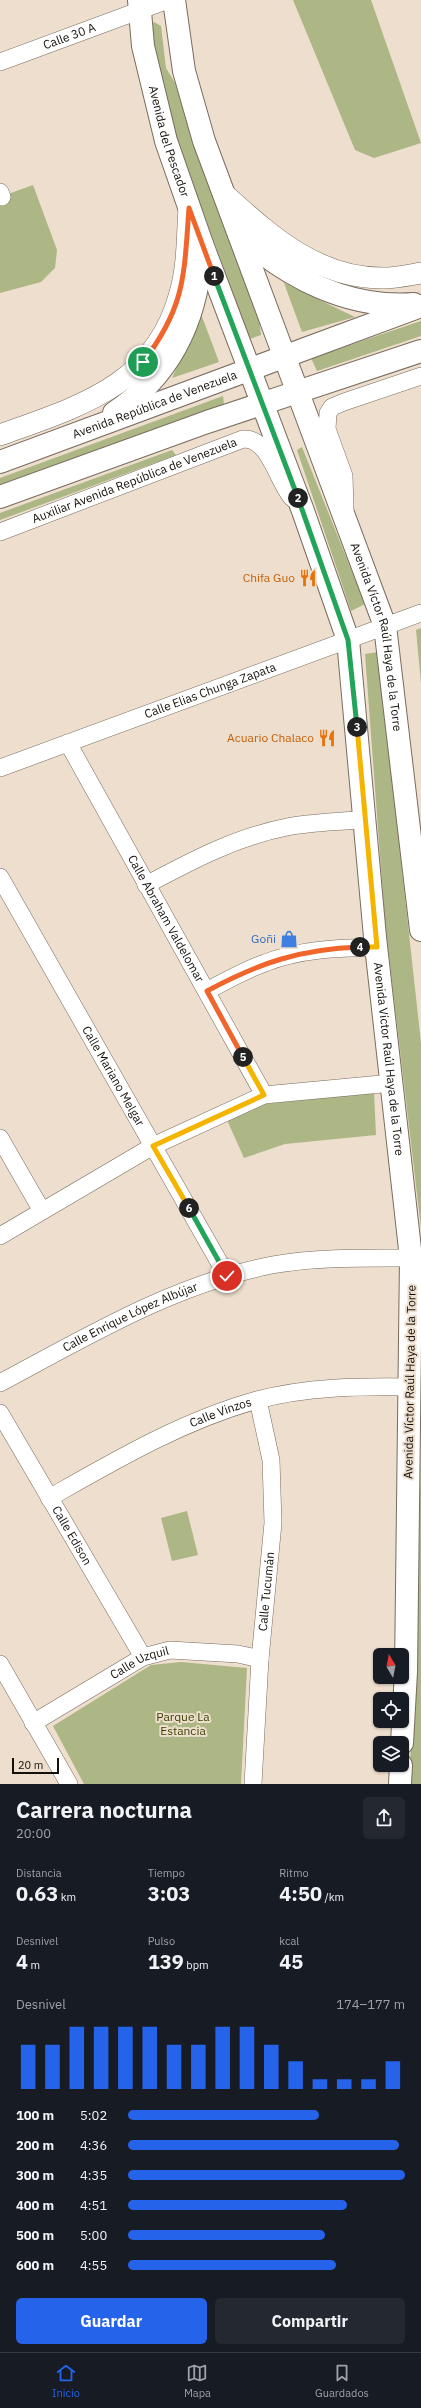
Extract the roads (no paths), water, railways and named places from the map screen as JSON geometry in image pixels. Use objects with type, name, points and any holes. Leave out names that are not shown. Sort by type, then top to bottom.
[{"type":"main road","points":[[174,0],[184,72],[204,141],[285,356]]},
{"type":"main road","name":"Avenida del Pescador","points":[[139,5],[143,46],[158,115],[202,244],[250,369]]},
{"type":"main road","points":[[239,234],[269,259],[316,286],[344,296],[372,302],[401,305],[421,305]]},
{"type":"main road","points":[[82,431],[126,405],[145,388],[161,370],[176,346],[188,322],[196,297],[201,271],[202,244]]},
{"type":"main road","name":"Avenida República de Venezuela","points":[[0,462],[421,305]]},
{"type":"main road","points":[[0,497],[262,403],[421,351]]},
{"type":"main road","name":"Avenida Víctor Raúl Haya de la Torre","points":[[285,356],[385,626],[421,930]]},
{"type":"main road","name":"Avenida Víctor Raúl Haya de la Torre","points":[[250,369],[303,512],[348,640],[377,947],[392,1083],[416,1257],[410,1387],[406,1672],[402,1736]]},
{"type":"main road","points":[[400,1784],[401,1772]]},
{"type":"street","name":"Calle 30 A","points":[[0,62],[139,5],[168,0]]},
{"type":"street","points":[[223,192],[264,230],[291,250],[322,267],[347,275],[385,278],[421,273]]},
{"type":"street","points":[[0,435],[83,404],[119,384],[143,362],[164,331],[180,293],[186,262],[189,208]]},
{"type":"street","points":[[346,519],[344,476],[327,429],[328,412],[332,407],[344,402],[421,376]]},
{"type":"street","name":"Auxiliar Avenida República de Venezuela","points":[[0,532],[243,439],[250,439],[262,445],[285,491],[303,512]]},
{"type":"street","name":"Calle Elias Chunga Zapata","points":[[0,768],[421,613]]},
{"type":"street","name":"Calle Abraham Valdelomar","points":[[68,743],[264,1095]]},
{"type":"street","points":[[146,885],[223,847],[253,836],[288,827],[366,819]]},
{"type":"street","name":"Calle Mariano Melgar","points":[[0,877],[227,1276]]},
{"type":"street","points":[[207,991],[249,970],[284,957],[350,948],[377,947]]},
{"type":"street","points":[[0,1236],[153,1146],[264,1095],[392,1083]]},
{"type":"street","points":[[0,1138],[42,1212]]},
{"type":"street","name":"Calle Enrique López Albújar","points":[[0,1383],[152,1304],[227,1276],[272,1265],[323,1259],[416,1257]]},
{"type":"street","name":"Calle Vinzos","points":[[49,1498],[140,1446],[211,1416],[258,1400],[312,1390],[377,1386],[410,1387]]},
{"type":"street","name":"Calle Tucumán","points":[[253,1784],[260,1659],[273,1523],[271,1460],[258,1400]]},
{"type":"street","name":"Calle Edison","points":[[0,1414],[143,1657]]},
{"type":"street","name":"Calle Uzquil","points":[[33,1724],[143,1657],[170,1650],[238,1654],[260,1659]]},
{"type":"street","points":[[0,1664],[33,1724],[69,1784]]},
{"type":"place","name":"Chifa Guo","points":[[308,578]]},
{"type":"place","name":"Acuario Chalaco","points":[[327,738]]},
{"type":"place","name":"Goñi","points":[[289,939]]},
{"type":"park label","name":"Parque La Estancia","points":[[183,1724]]}]
